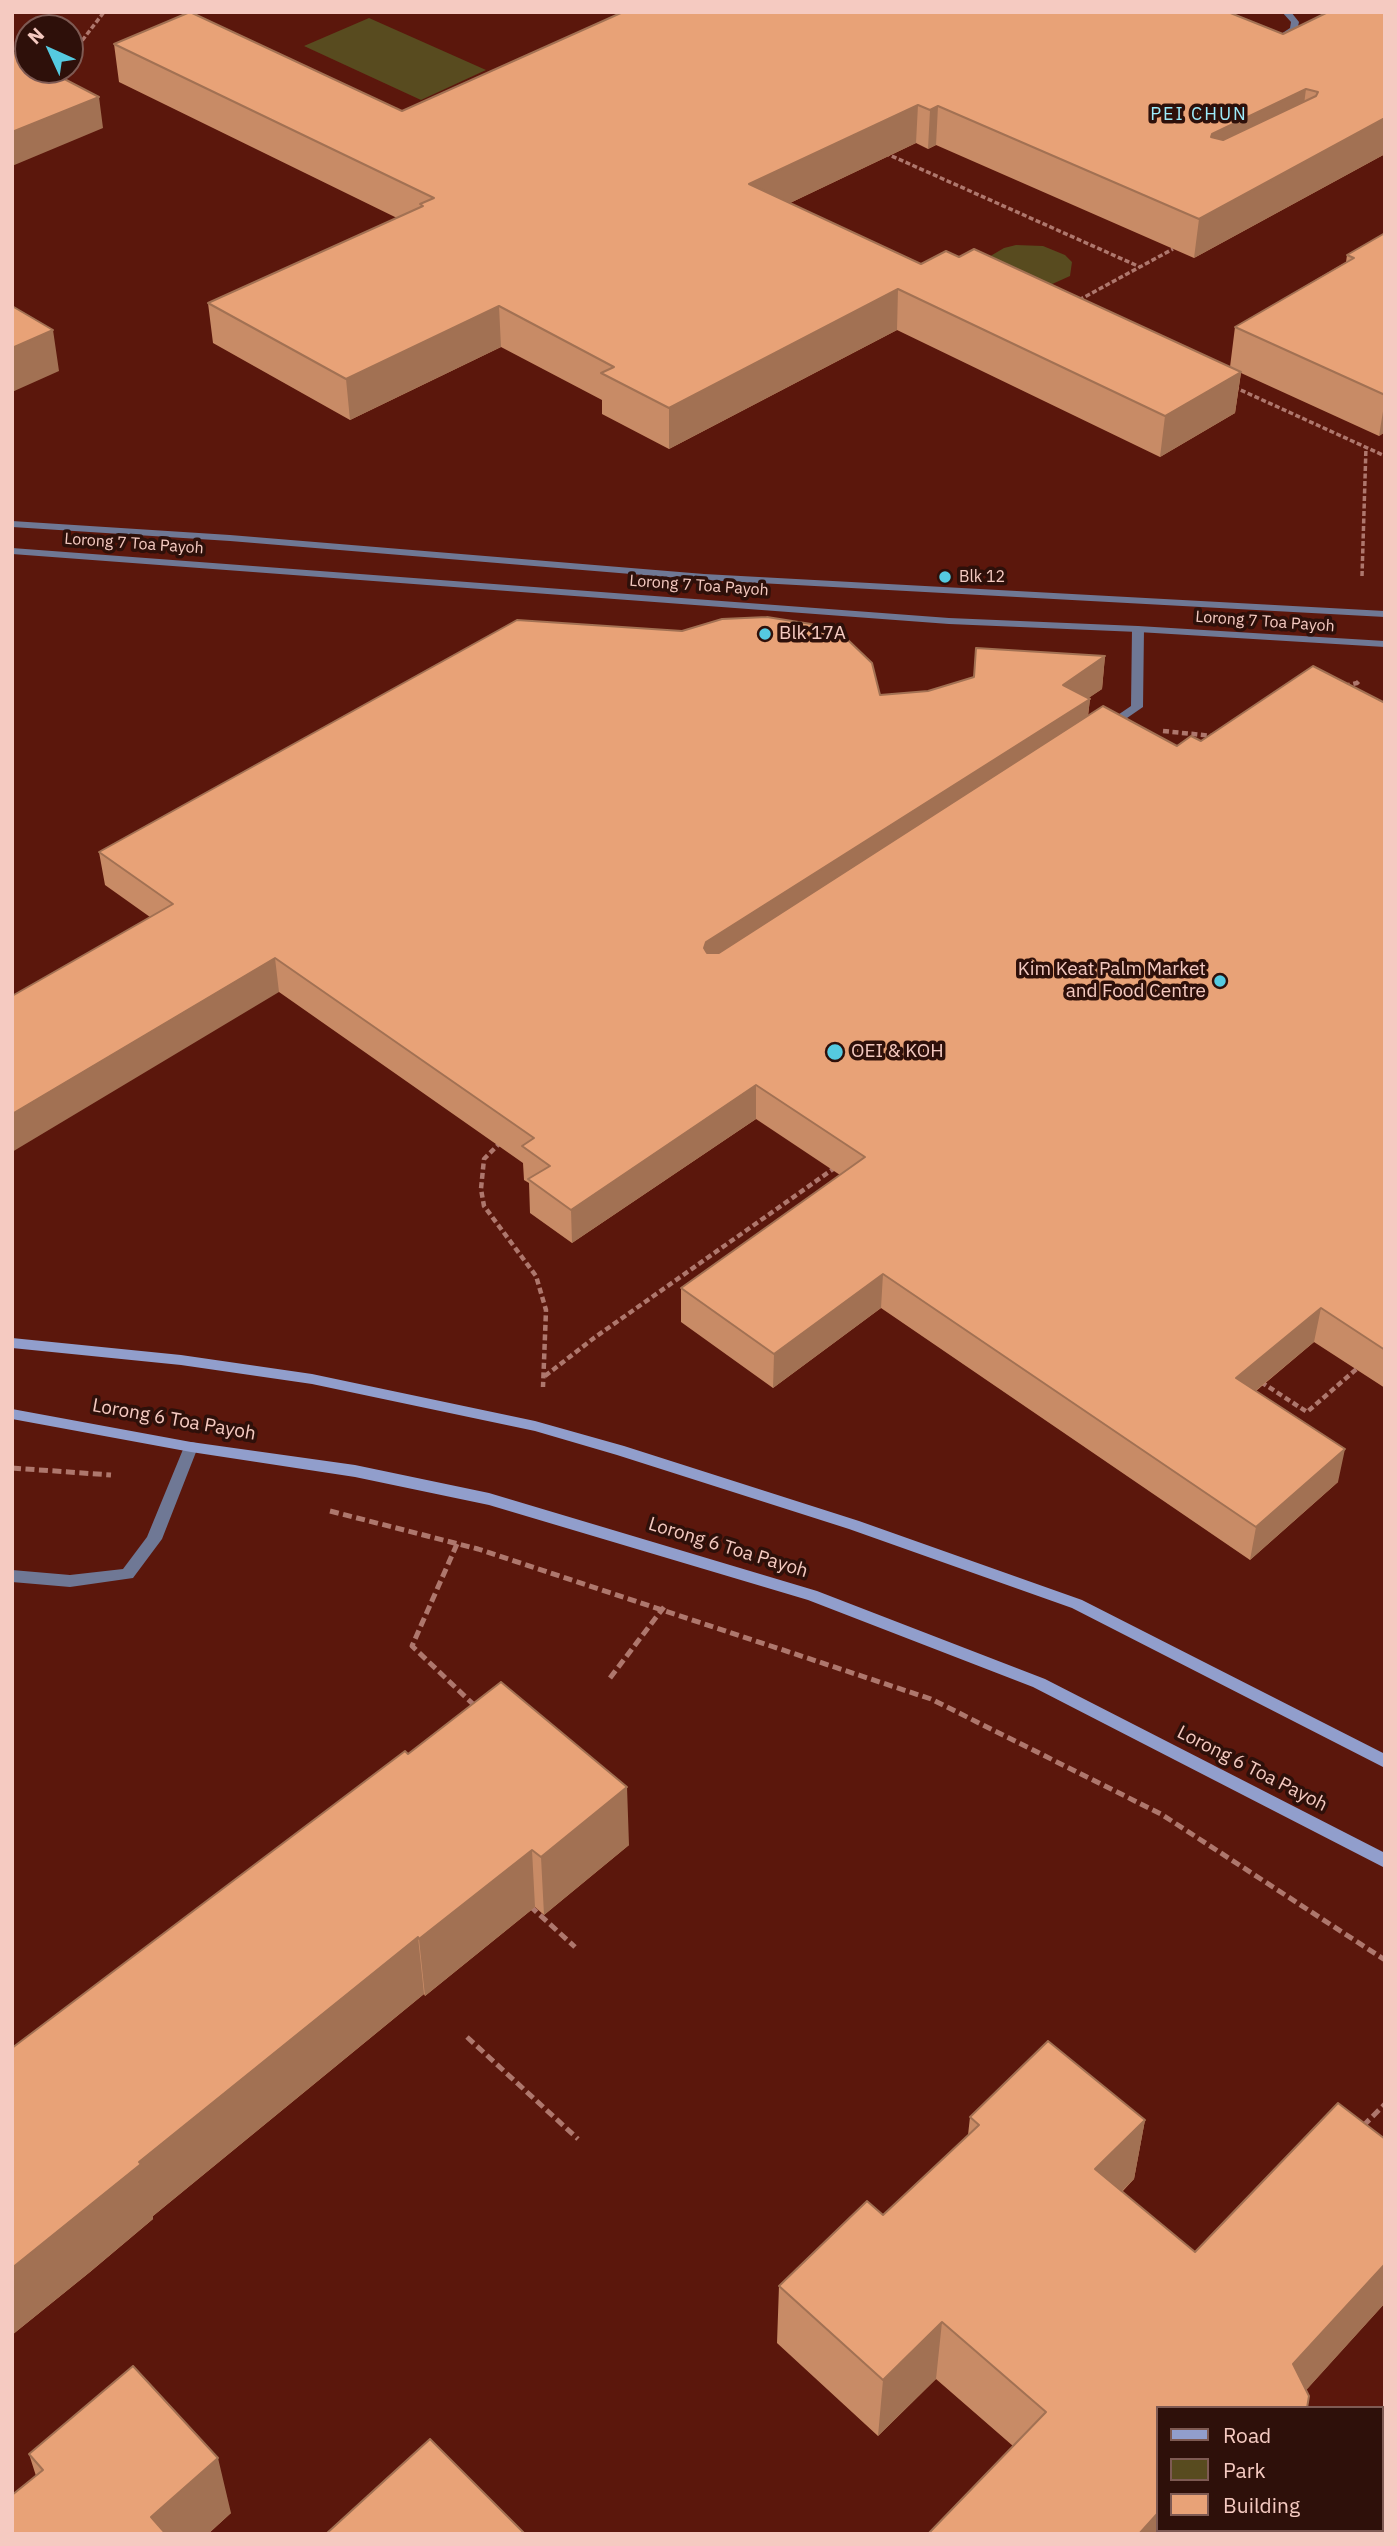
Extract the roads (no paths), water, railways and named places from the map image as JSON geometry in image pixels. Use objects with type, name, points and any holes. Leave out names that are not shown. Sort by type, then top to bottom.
[{"type":"main road","points":[[12,1343],[181,1360],[312,1379],[535,1426],[619,1450],[854,1525],[1077,1604],[1385,1762]]},
{"type":"main road","name":"Lorong 6 Toa Payoh","points":[[12,1415],[191,1447],[355,1471],[489,1499],[812,1595],[1039,1682],[1385,1861]]},
{"type":"street","points":[[1268,40],[1287,35],[1294,29],[1295,22],[1286,12]]},
{"type":"street","name":"Lorong 7 Toa Payoh","points":[[12,524],[230,538],[704,578],[1385,614]]},
{"type":"street","name":"Lorong 7 Toa Payoh","points":[[12,551],[949,621],[1385,644]]},
{"type":"street","points":[[1091,737],[1138,707],[1138,629]]},
{"type":"street","points":[[12,1576],[70,1581],[128,1574],[154,1539],[191,1447]]},
{"type":"place","name":"Blk 12","points":[[945,577]]},
{"type":"place","name":"Blk 17A","points":[[765,634]]},
{"type":"place","name":"Kim Keat Palm Market and Food Centre","points":[[1220,981]]},
{"type":"place","name":"OEI & KOH","points":[[835,1052]]},
{"type":"district","name":"PEI CHUN","points":[[1199,115]]}]
